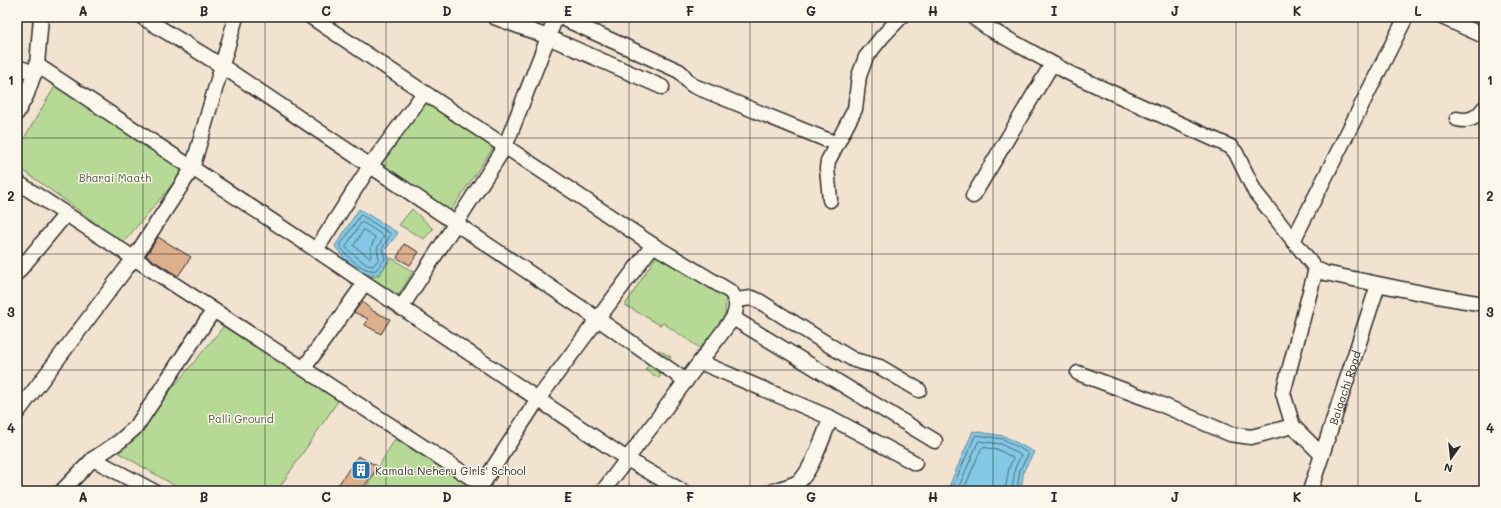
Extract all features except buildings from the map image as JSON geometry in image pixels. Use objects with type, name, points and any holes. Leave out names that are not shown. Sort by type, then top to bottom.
[{"type":"street","points":[[17,113],[27,94],[36,69],[41,17]]},
{"type":"street","points":[[142,17],[222,66],[598,319],[686,381]]},
{"type":"street","points":[[17,413],[134,258],[192,169],[236,17]]},
{"type":"street","points":[[311,17],[653,245],[731,292],[736,300],[737,309],[734,318],[603,491]]},
{"type":"street","points":[[494,17],[548,37],[662,87]]},
{"type":"street","points":[[401,308],[505,147],[556,17]]},
{"type":"street","points":[[560,17],[679,71],[686,76],[690,84],[694,86],[837,144]]},
{"type":"street","points":[[830,200],[827,168],[828,161],[855,109],[859,76],[866,57],[901,17]]},
{"type":"street","points":[[973,17],[988,28],[1052,64],[1231,147],[1236,153],[1255,192],[1316,269],[1325,273],[1378,285],[1454,300],[1484,304]]},
{"type":"street","points":[[1293,241],[1406,17]]},
{"type":"street","points":[[1442,17],[1484,36]]},
{"type":"street","points":[[973,196],[1052,64]]},
{"type":"street","points":[[17,67],[36,69],[316,250],[364,284],[627,459],[682,491]]},
{"type":"street","points":[[316,250],[370,166],[424,93]]},
{"type":"street","points":[[1456,119],[1469,120],[1480,114],[1484,108]]},
{"type":"street","points":[[17,182],[213,311],[304,368],[480,488],[538,399],[653,245]]},
{"type":"street","points":[[19,269],[66,214]]},
{"type":"street","points":[[1316,269],[1284,385],[1284,399],[1293,426],[1322,455]]},
{"type":"street","points":[[304,368],[364,284]]},
{"type":"street","name":"Baigachi Road","points":[[1310,491],[1378,285]]},
{"type":"street","points":[[736,300],[752,298],[759,301],[854,360],[880,368],[919,390]]},
{"type":"street","points":[[62,491],[94,459],[120,442],[136,427],[213,311]]},
{"type":"street","points":[[734,318],[935,441]]},
{"type":"street","points":[[700,362],[831,418],[915,463]]},
{"type":"street","points":[[1078,373],[1153,401],[1230,434],[1251,437],[1293,426]]},
{"type":"street","points":[[775,490],[800,481],[807,473],[831,418]]},
{"type":"street","points":[[94,459],[153,491]]},
{"type":"green space","name":"Bharai Maath","points":[[57,83],[179,161],[183,172],[122,244],[73,206],[17,166],[17,150]]},
{"type":"green space","points":[[425,96],[492,140],[493,148],[445,219],[372,167]]},
{"type":"green space","points":[[412,209],[433,229],[424,239],[399,225]]},
{"type":"green space","points":[[659,252],[726,296],[725,315],[701,349],[663,323],[660,325],[625,305]]},
{"type":"green space","points":[[392,258],[413,272],[396,299],[367,277],[378,276]]},
{"type":"green space","name":"Palli Ground","points":[[228,321],[340,398],[277,491],[184,491],[119,453]]},
{"type":"green space","points":[[659,350],[671,357],[659,378],[645,370]]},
{"type":"green space","points":[[395,439],[473,487],[470,491],[364,491]]},
{"type":"water","points":[[359,209],[398,233],[385,250],[390,259],[379,274],[370,275],[359,271],[345,259],[335,246]]},
{"type":"water","points":[[973,431],[1004,436],[1034,452],[1024,470],[1021,489],[1019,491],[947,491]]},
{"type":"place","name":"Kamala Neheru Girls' School","points":[[361,470]]}]
